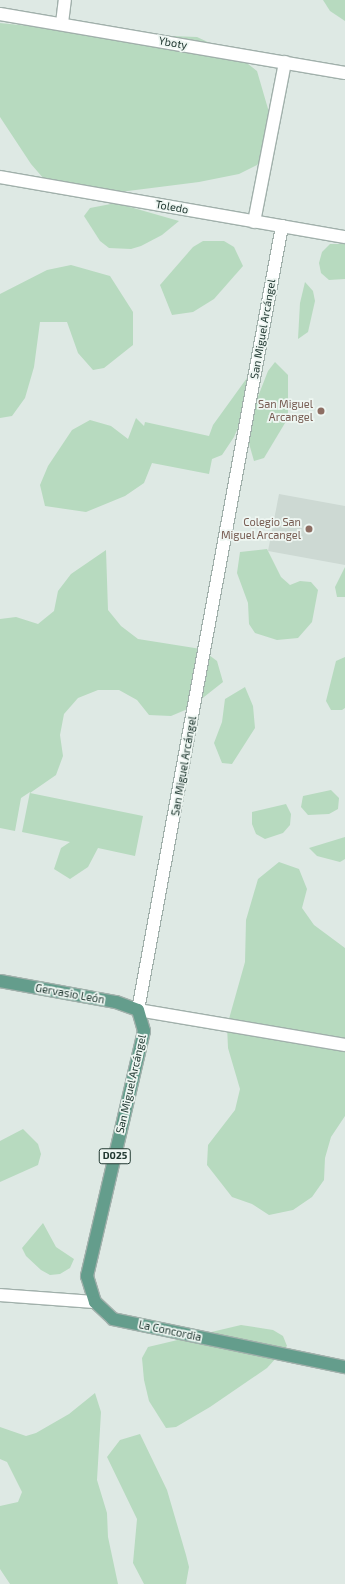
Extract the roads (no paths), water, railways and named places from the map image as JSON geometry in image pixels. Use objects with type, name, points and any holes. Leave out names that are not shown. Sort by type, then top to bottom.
[{"type":"main road","name":"Gervasio León","points":[[0,981],[116,1002],[138,1010]]},
{"type":"main road","name":"San Miguel Arcángel","points":[[95,1302],[87,1276],[144,1031],[138,1010]]},
{"type":"main road","name":"La Concordia","points":[[95,1302],[113,1319],[345,1367]]},
{"type":"street","points":[[62,23],[65,0]]},
{"type":"street","name":"Yboty","points":[[0,14],[62,23],[345,73]]},
{"type":"street","points":[[254,222],[285,62]]},
{"type":"street","name":"Toledo","points":[[0,177],[345,237]]},
{"type":"street","name":"San Miguel Arcángel","points":[[138,1010],[282,226]]},
{"type":"street","points":[[138,1010],[345,1045]]},
{"type":"street","points":[[0,1295],[95,1302]]},
{"type":"place","name":"San Miguel Arcangel","points":[[321,411]]},
{"type":"place","name":"Colegio San Miguel Arcangel","points":[[309,529]]}]
